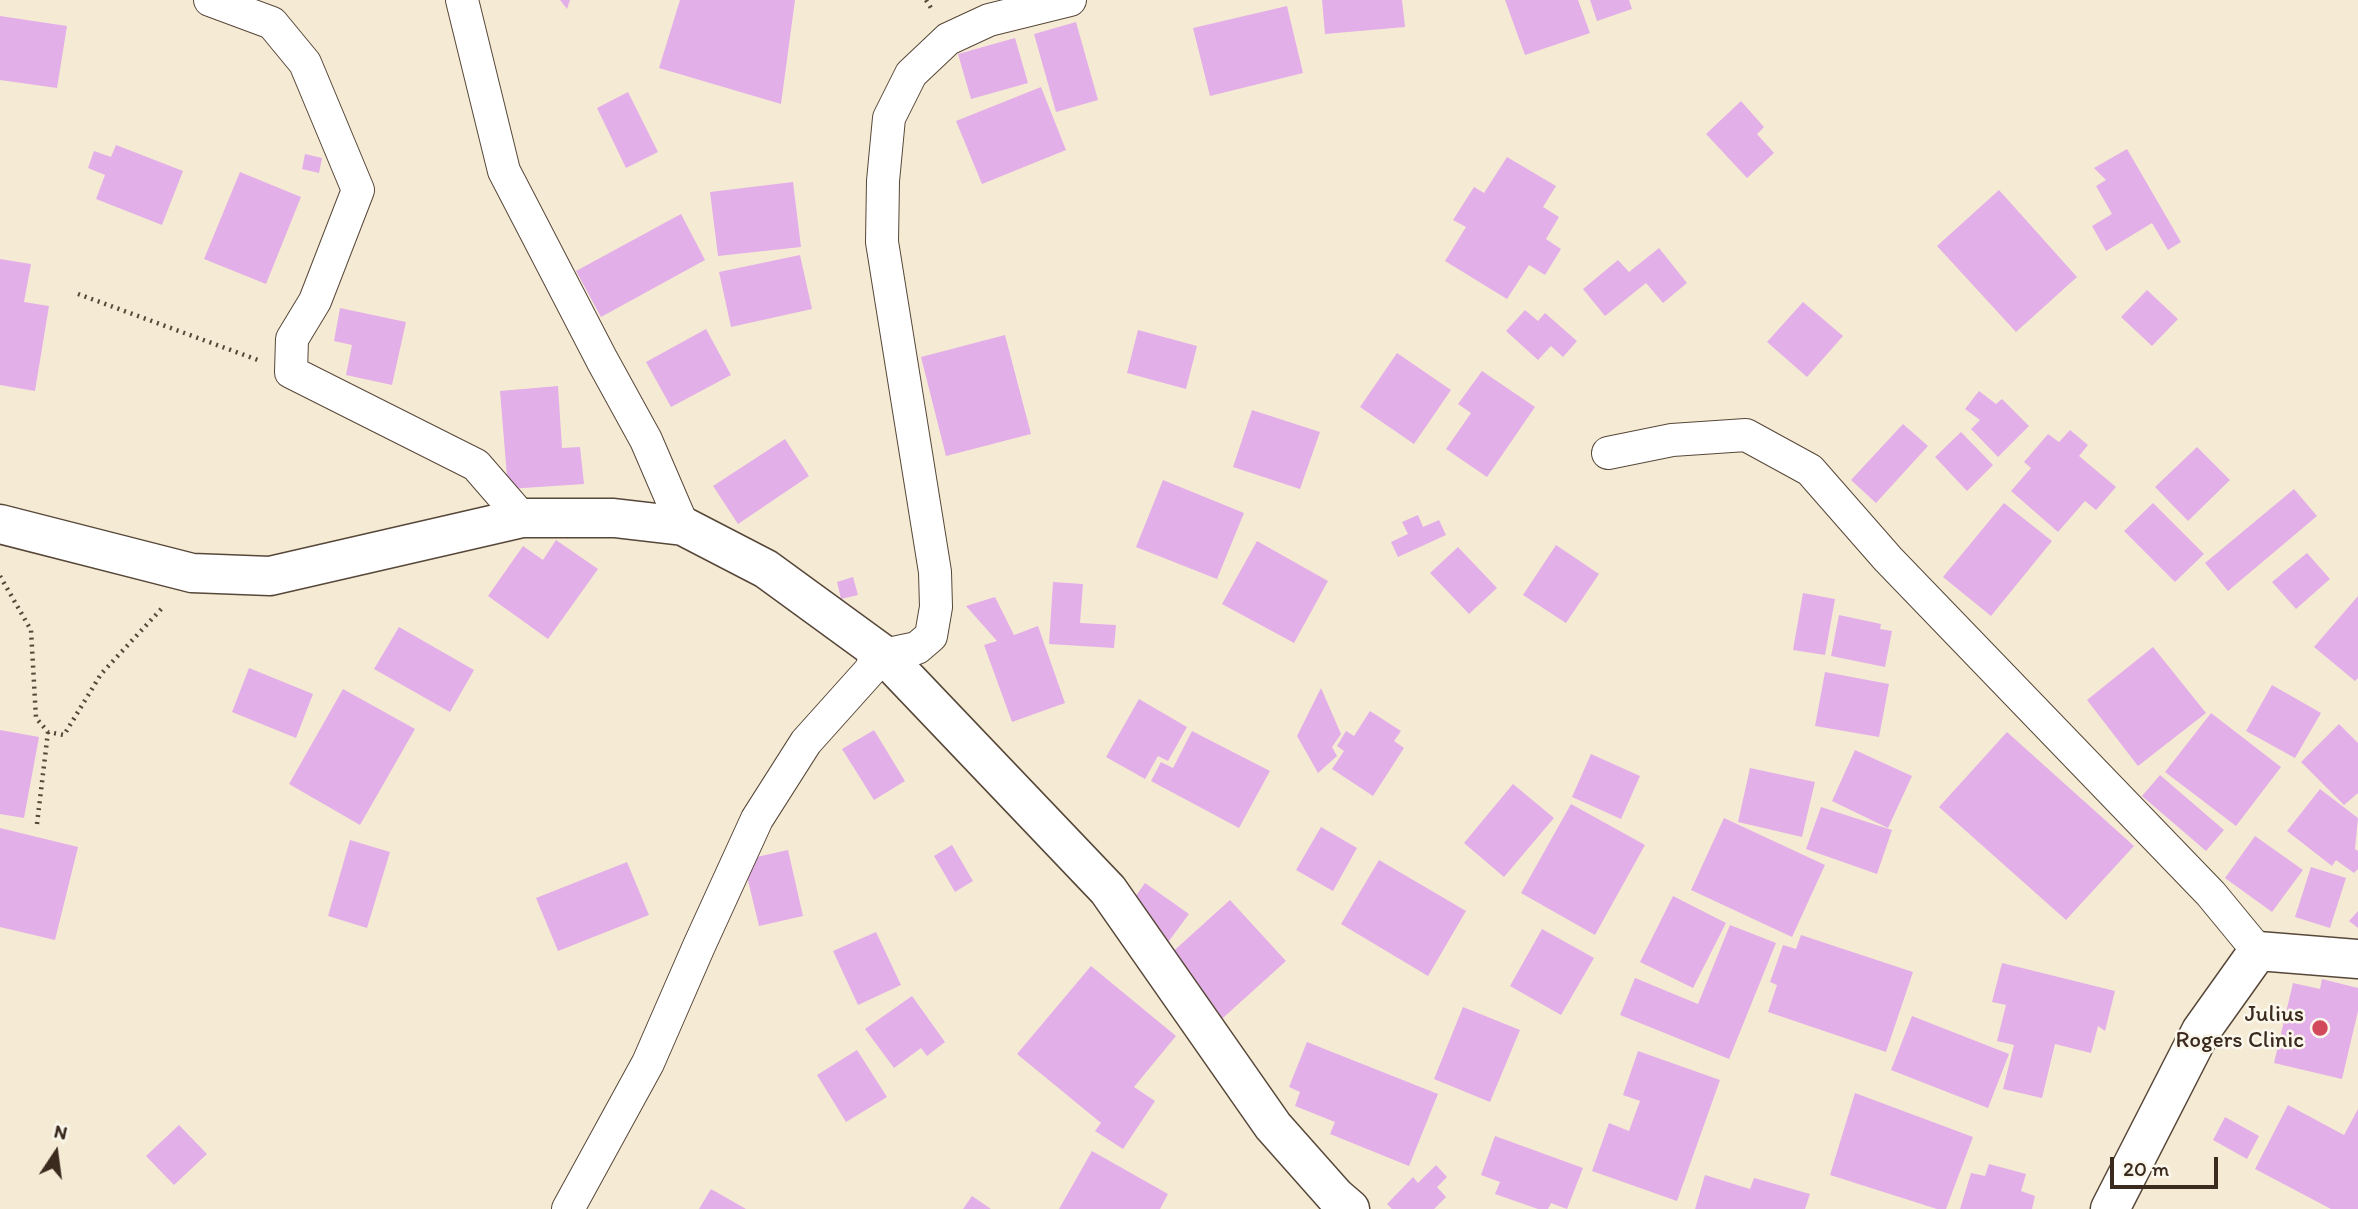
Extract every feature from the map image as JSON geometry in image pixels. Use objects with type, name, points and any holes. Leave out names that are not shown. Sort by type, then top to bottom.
[{"type":"street","points":[[210,0],[272,23],[305,63],[358,190],[315,301],[292,339],[291,372],[476,465],[522,519]]},
{"type":"street","points":[[462,0],[504,171],[646,440],[683,526]]},
{"type":"street","points":[[568,1209],[648,1063],[757,819],[806,742],[884,655],[917,648],[931,636],[936,607],[935,572],[882,242],[888,118],[911,74],[948,39],[989,20],[1070,0]]},
{"type":"street","points":[[1608,453],[1672,440],[1746,435],[1810,470],[1888,559],[2211,894],[2258,951],[2358,959]]},
{"type":"street","points":[[0,524],[192,573],[271,576],[522,519],[614,517],[683,526],[766,569],[884,655],[1108,890],[1273,1126],[1336,1197],[1350,1209]]},
{"type":"street","points":[[2110,1209],[2201,1031],[2258,951]]},
{"type":"path","points":[[78,294],[291,372]]},
{"type":"path","points":[[0,576],[31,630],[36,718],[48,732],[64,735],[101,674],[192,573]]},
{"type":"path","points":[[37,824],[48,732]]},
{"type":"building","points":[[560,0],[570,0],[567,9]]},
{"type":"building","points":[[680,0],[795,0],[781,104],[659,68]]},
{"type":"building","points":[[1322,0],[1402,0],[1405,27],[1325,34]]},
{"type":"building","points":[[1505,0],[1578,0],[1590,33],[1525,55]]},
{"type":"building","points":[[1590,0],[1629,0],[1632,9],[1597,21]]},
{"type":"building","points":[[1287,6],[1303,73],[1210,96],[1193,28]]},
{"type":"building","points":[[0,16],[67,26],[57,88],[0,80]]},
{"type":"building","points":[[1076,22],[1098,100],[1056,112],[1034,34]]},
{"type":"building","points":[[1015,38],[1028,83],[971,99],[958,54]]},
{"type":"building","points":[[1041,87],[1066,150],[982,184],[956,121]]},
{"type":"building","points":[[628,92],[658,152],[626,168],[597,108]]},
{"type":"building","points":[[1741,101],[1764,127],[1757,134],[1774,153],[1747,178],[1706,134]]},
{"type":"building","points":[[116,145],[183,171],[162,225],[96,199],[105,175],[88,168],[94,151],[111,157]]},
{"type":"building","points":[[2127,149],[2181,242],[2168,250],[2152,223],[2106,251],[2092,226],[2112,214],[2096,186],[2106,180],[2094,168]]},
{"type":"building","points":[[305,154],[322,158],[319,173],[302,169]]},
{"type":"building","points":[[1507,157],[1556,186],[1543,207],[1559,217],[1546,239],[1561,249],[1545,275],[1529,265],[1507,299],[1445,261],[1466,227],[1453,220],[1474,187],[1484,193]]},
{"type":"building","points":[[240,172],[301,197],[266,284],[204,259]]},
{"type":"building","points":[[793,182],[801,247],[718,256],[710,192]]},
{"type":"building","points":[[1999,190],[2077,277],[2016,332],[1937,246]]},
{"type":"building","points":[[681,214],[705,260],[601,317],[576,271]]},
{"type":"building","points":[[1659,248],[1687,283],[1663,303],[1646,283],[1605,316],[1583,289],[1618,260],[1629,272]]},
{"type":"building","points":[[800,255],[812,309],[731,327],[719,272]]},
{"type":"building","points":[[0,259],[31,264],[24,302],[49,306],[35,391],[0,385]]},
{"type":"building","points":[[2147,290],[2178,319],[2152,346],[2121,317]]},
{"type":"building","points":[[1803,302],[1843,336],[1807,377],[1767,342]]},
{"type":"building","points":[[340,308],[406,322],[392,385],[346,375],[352,345],[334,341]]},
{"type":"building","points":[[1525,310],[1538,321],[1545,313],[1577,341],[1563,357],[1551,346],[1538,360],[1506,331]]},
{"type":"building","points":[[706,329],[731,375],[671,407],[646,362]]},
{"type":"building","points":[[1138,330],[1197,346],[1186,389],[1127,373]]},
{"type":"building","points":[[1005,335],[1031,434],[946,456],[921,357]]},
{"type":"building","points":[[1397,353],[1451,390],[1414,444],[1360,407]]},
{"type":"building","points":[[1482,371],[1535,407],[1487,477],[1446,449],[1471,413],[1458,404]]},
{"type":"building","points":[[558,386],[562,448],[580,447],[584,484],[508,489],[500,391]]},
{"type":"building","points":[[1979,391],[1996,404],[2002,399],[2029,426],[1998,457],[1971,429],[1980,420],[1965,409]]},
{"type":"building","points":[[1252,410],[1320,432],[1300,489],[1233,467]]},
{"type":"building","points":[[1903,424],[1928,446],[1876,503],[1851,480]]},
{"type":"building","points":[[2070,430],[2088,445],[2079,456],[2116,487],[2096,510],[2085,501],[2058,532],[2011,491],[2031,468],[2024,462],[2048,434],[2059,442]]},
{"type":"building","points":[[1961,432],[1993,465],[1967,491],[1935,457]]},
{"type":"building","points":[[785,439],[809,476],[738,524],[713,486]]},
{"type":"building","points":[[2197,447],[2230,480],[2188,521],[2155,487]]},
{"type":"building","points":[[1163,480],[1244,513],[1217,579],[1136,547]]},
{"type":"building","points":[[2294,489],[2317,516],[2228,591],[2205,563]]},
{"type":"building","points":[[2004,503],[2052,541],[1991,616],[1943,577]]},
{"type":"building","points":[[2153,503],[2204,554],[2175,582],[2124,531]]},
{"type":"building","points":[[1418,515],[1423,527],[1439,520],[1446,535],[1398,557],[1391,542],[1408,534],[1402,522]]},
{"type":"building","points":[[556,540],[598,569],[548,639],[488,596],[523,546],[543,560]]},
{"type":"building","points":[[1257,541],[1328,581],[1294,643],[1222,604]]},
{"type":"building","points":[[1556,545],[1599,574],[1566,623],[1523,595]]},
{"type":"building","points":[[1458,547],[1497,588],[1469,614],[1430,573]]},
{"type":"building","points":[[2307,553],[2330,579],[2296,609],[2272,582]]},
{"type":"building","points":[[853,577],[858,595],[841,599],[837,582]]},
{"type":"building","points":[[1053,582],[1083,584],[1080,623],[1116,625],[1114,648],[1049,644]]},
{"type":"building","points":[[1803,593],[1835,599],[1825,655],[1793,650]]},
{"type":"building","points":[[2358,596],[2358,678],[2355,681],[2314,647]]},
{"type":"building","points":[[995,597],[1014,635],[1038,626],[1065,703],[1012,722],[984,645],[997,641],[966,606]]},
{"type":"building","points":[[1839,615],[1881,624],[1880,629],[1892,631],[1885,667],[1831,656]]},
{"type":"building","points":[[399,627],[474,670],[450,712],[374,669]]},
{"type":"building","points":[[2153,647],[2206,713],[2138,766],[2087,700]]},
{"type":"building","points":[[249,668],[313,694],[296,738],[232,712]]},
{"type":"building","points":[[1825,672],[1889,684],[1879,737],[1815,726]]},
{"type":"building","points":[[2272,685],[2321,713],[2295,758],[2246,731]]},
{"type":"building","points":[[1321,688],[1341,734],[1332,747],[1337,756],[1318,773],[1297,736]]},
{"type":"building","points":[[343,689],[415,729],[360,825],[289,784]]},
{"type":"building","points":[[1139,699],[1187,727],[1168,761],[1158,756],[1145,779],[1106,757]]},
{"type":"building","points":[[1370,711],[1401,731],[1394,741],[1404,748],[1373,796],[1332,769],[1344,751],[1337,746],[1346,731],[1354,736]]},
{"type":"building","points":[[2211,713],[2281,767],[2236,826],[2165,772]]},
{"type":"building","points":[[2339,724],[2358,743],[2358,793],[2344,805],[2301,762]]},
{"type":"building","points":[[0,730],[39,737],[24,818],[0,814]]},
{"type":"building","points":[[874,730],[905,781],[874,800],[842,749]]},
{"type":"building","points":[[1192,731],[1270,771],[1239,828],[1151,781],[1161,762],[1173,768]]},
{"type":"building","points":[[2007,732],[2134,846],[2066,920],[1939,807]]},
{"type":"building","points":[[1855,750],[1912,776],[1888,828],[1832,801]]},
{"type":"building","points":[[1591,754],[1640,776],[1621,819],[1572,797]]},
{"type":"building","points":[[1750,768],[1815,782],[1802,837],[1738,822]]},
{"type":"building","points":[[2160,775],[2224,830],[2206,851],[2142,796]]},
{"type":"building","points":[[1513,784],[1554,818],[1504,877],[1464,843]]},
{"type":"building","points":[[2320,789],[2358,818],[2355,849],[2358,851],[2358,869],[2354,873],[2336,860],[2332,866],[2287,831]]},
{"type":"building","points":[[1571,804],[1645,845],[1595,935],[1521,893]]},
{"type":"building","points":[[1821,807],[1892,830],[1877,874],[1806,849]]},
{"type":"building","points":[[1724,818],[1825,865],[1792,937],[1691,890]]},
{"type":"building","points":[[1321,827],[1357,848],[1333,891],[1296,870]]},
{"type":"building","points":[[0,828],[78,847],[55,940],[0,927]]},
{"type":"building","points":[[2255,836],[2303,870],[2272,912],[2225,878]]},
{"type":"building","points":[[350,840],[390,852],[367,928],[328,916]]},
{"type":"building","points":[[952,845],[973,881],[955,892],[934,856]]},
{"type":"building","points":[[788,850],[803,916],[759,926],[743,860]]},
{"type":"building","points":[[1379,860],[1466,911],[1428,976],[1341,924]]},
{"type":"building","points":[[627,862],[649,915],[558,951],[536,898]]},
{"type":"building","points":[[2311,867],[2346,878],[2330,928],[2295,917]]},
{"type":"building","points":[[1145,883],[1189,914],[1163,949],[1120,918]]},
{"type":"building","points":[[1673,896],[1726,923],[1693,988],[1640,962]]},
{"type":"building","points":[[1230,900],[1286,961],[1214,1026],[1158,965]]},
{"type":"building","points":[[2358,911],[2358,928],[2349,921]]},
{"type":"building","points":[[1730,925],[1776,943],[1729,1059],[1620,1015],[1635,978],[1698,1004]]},
{"type":"building","points":[[1542,929],[1594,958],[1561,1015],[1510,986]]},
{"type":"building","points":[[876,932],[901,985],[858,1005],[833,951]]},
{"type":"building","points":[[1801,935],[1913,972],[1886,1052],[1768,1012],[1777,985],[1770,982],[1783,945],[1796,949]]},
{"type":"building","points":[[2002,963],[2115,991],[2105,1031],[2098,1026],[2091,1053],[2055,1044],[2042,1098],[2003,1089],[2014,1045],[1997,1041],[2006,1005],[1992,1002]]},
{"type":"building","points":[[1091,966],[1176,1036],[1134,1087],[1155,1101],[1123,1149],[1095,1131],[1101,1123],[1017,1054]]},
{"type":"building","name":"Julius Rogers Clinic","points":[[2322,979],[2358,988],[2358,1011],[2342,1079],[2274,1063],[2293,983],[2320,989]]},
{"type":"building","points":[[912,996],[945,1042],[927,1056],[921,1048],[894,1068],[865,1029]]},
{"type":"building","points":[[1463,1007],[1520,1030],[1490,1102],[1434,1079]]},
{"type":"building","points":[[1912,1016],[2009,1054],[1988,1108],[1891,1070]]},
{"type":"building","points":[[1307,1042],[1438,1094],[1409,1166],[1330,1134],[1335,1122],[1295,1106],[1300,1092],[1289,1087]]},
{"type":"building","points":[[857,1050],[887,1097],[846,1122],[817,1075]]},
{"type":"building","points":[[1638,1051],[1720,1080],[1677,1201],[1592,1171],[1609,1123],[1629,1131],[1640,1101],[1623,1095]]},
{"type":"building","points":[[1855,1093],[1973,1137],[1946,1209],[1937,1209],[1830,1175]]},
{"type":"building","points":[[2288,1105],[2344,1135],[2358,1109],[2358,1209],[2331,1209],[2255,1169]]},
{"type":"building","points":[[2225,1117],[2259,1136],[2247,1159],[2213,1140]]},
{"type":"building","points":[[179,1125],[207,1154],[174,1185],[146,1156]]},
{"type":"building","points":[[1495,1136],[1583,1168],[1567,1209],[1551,1203],[1548,1209],[1538,1209],[1495,1194],[1500,1182],[1481,1175]]},
{"type":"building","points":[[1092,1151],[1168,1194],[1160,1209],[1059,1209]]},
{"type":"building","points":[[1989,1164],[2026,1174],[2021,1191],[2035,1196],[2032,1209],[1960,1209],[1971,1173],[1985,1176]]},
{"type":"building","points":[[1436,1165],[1447,1177],[1437,1187],[1446,1197],[1434,1209],[1392,1209],[1387,1204],[1413,1177],[1418,1183]]},
{"type":"building","points":[[1705,1175],[1750,1189],[1754,1178],[1810,1194],[1805,1209],[1695,1209]]},
{"type":"building","points":[[711,1189],[746,1209],[699,1209]]},
{"type":"building","points":[[972,1196],[991,1209],[963,1209]]},
{"type":"place","name":"Julius Rogers Clinic","points":[[2320,1028]]}]
